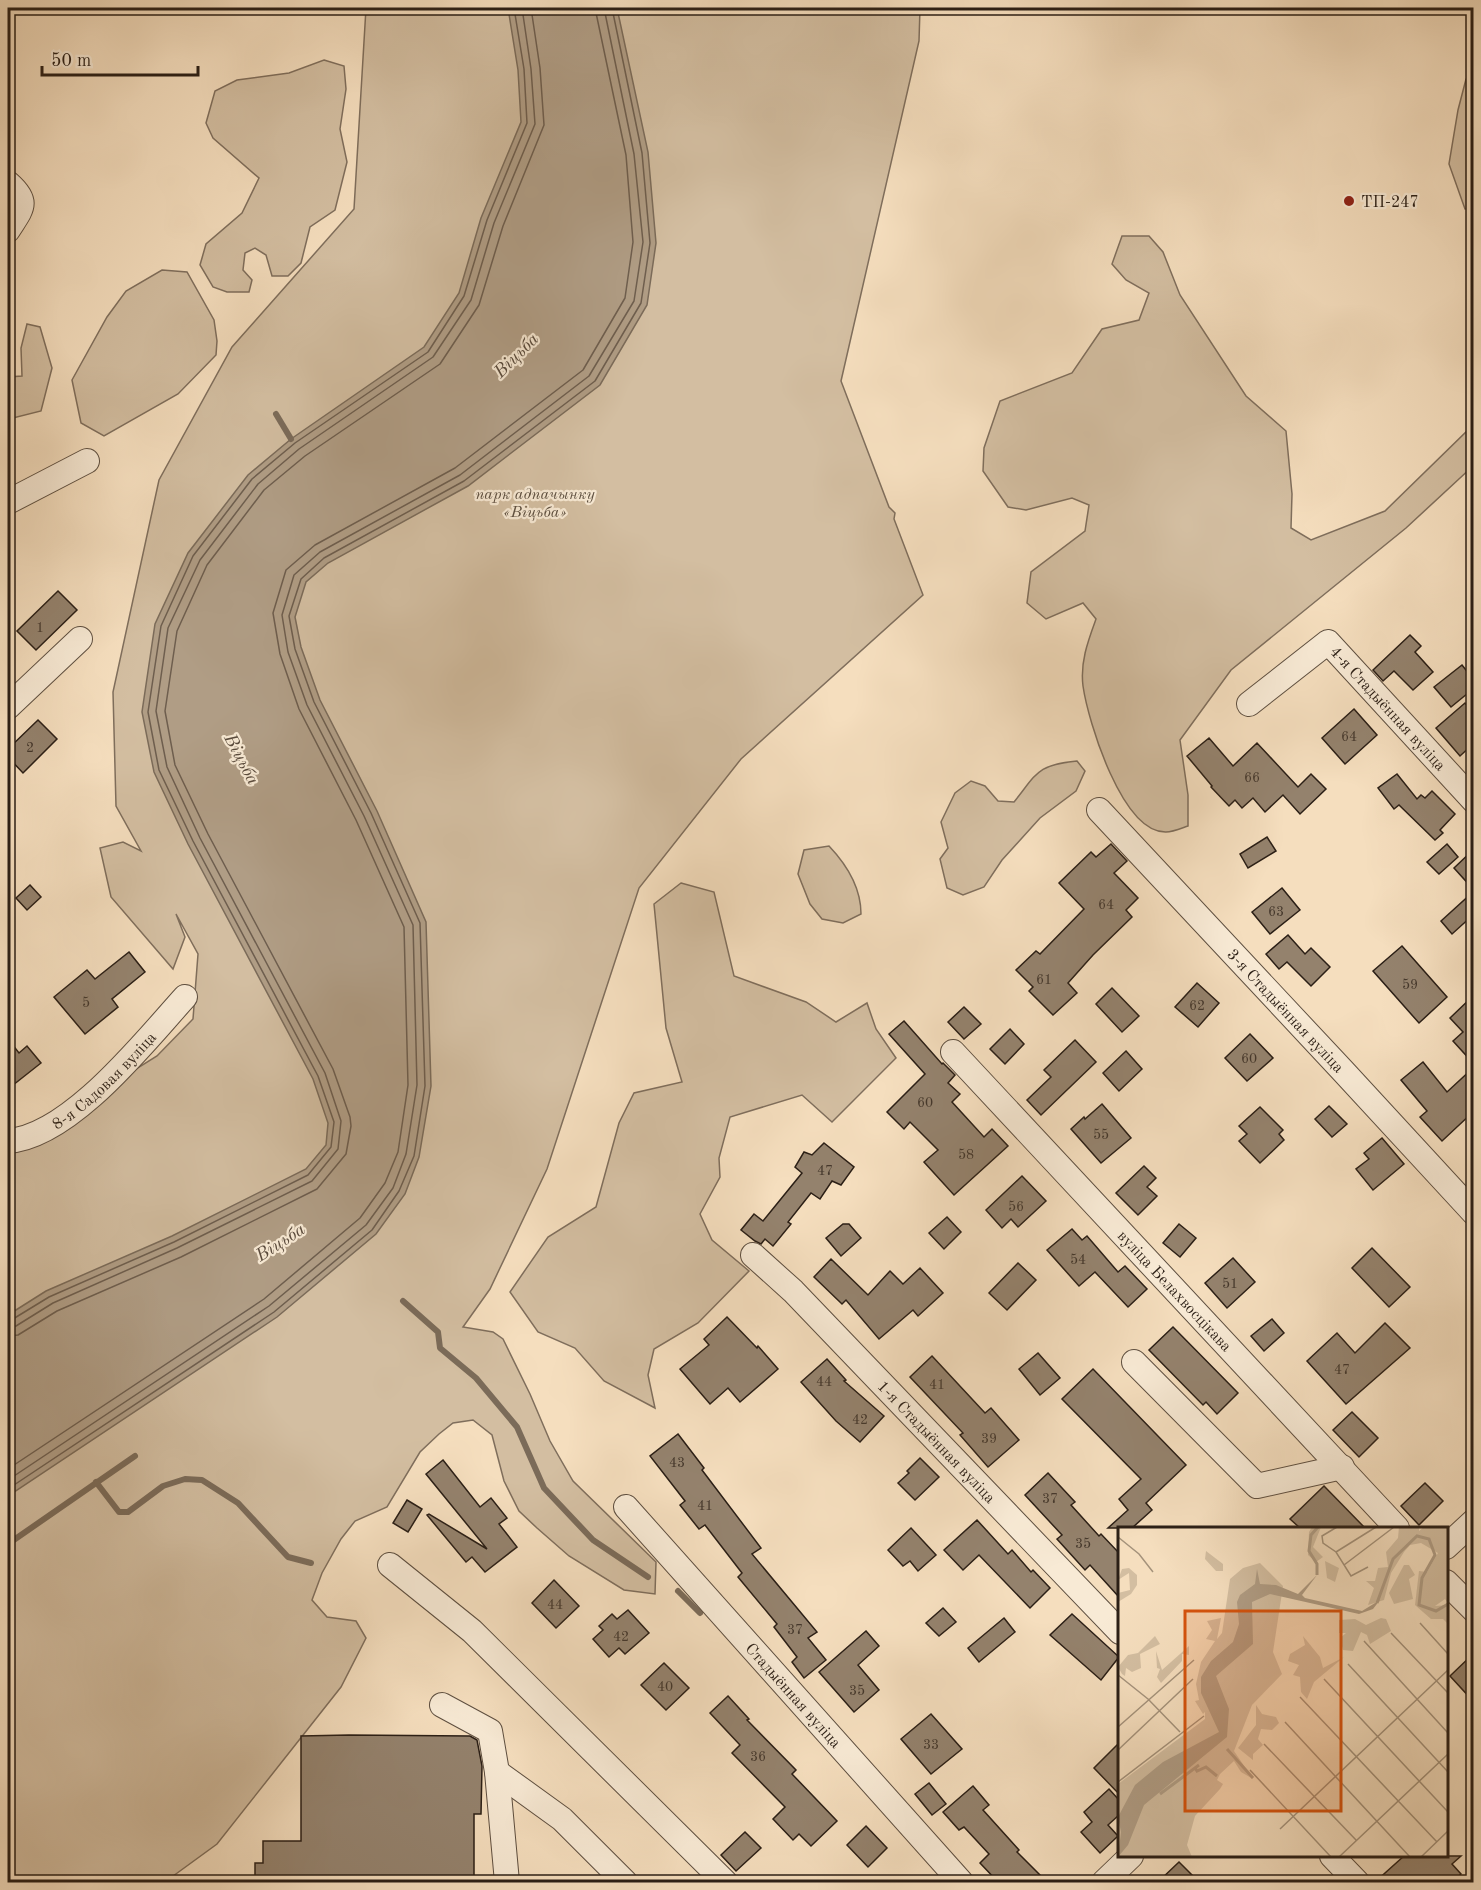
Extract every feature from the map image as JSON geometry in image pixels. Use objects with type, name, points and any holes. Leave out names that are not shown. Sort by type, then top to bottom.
[{"type":"street","points":[[8,183],[19,193],[21,202],[19,212],[8,230]]},
{"type":"street","points":[[8,502],[87,461]]},
{"type":"street","points":[[8,707],[80,639]]},
{"type":"street","name":"4-я Стадыённая вуліца","points":[[1250,704],[1328,642],[1473,801]]},
{"type":"street","name":"3-я Стадыённая вуліца","points":[[1099,810],[1473,1213]]},
{"type":"street","name":"8-я Садовая вуліца","points":[[8,1141],[20,1140],[58,1123],[112,1078],[185,997]]},
{"type":"street","name":"вуліца Белахвосцікава","points":[[953,1052],[1396,1527]]},
{"type":"street","name":"1-я Стадыённая вуліца","points":[[753,1255],[801,1299],[1118,1631]]},
{"type":"street","points":[[1134,1362],[1257,1486],[1342,1467]]},
{"type":"street","name":"Стадыённая вуліца","points":[[626,1508],[961,1882]]},
{"type":"street","points":[[1448,1545],[1473,1521]]},
{"type":"street","points":[[390,1565],[472,1631],[725,1882]]},
{"type":"street","points":[[1448,1584],[1473,1610]]},
{"type":"street","points":[[442,1705],[490,1731],[497,1772],[507,1882]]},
{"type":"street","points":[[497,1772],[562,1820],[625,1882]]},
{"type":"street","points":[[1104,1882],[1130,1857]]},
{"type":"street","points":[[1333,1857],[1357,1882]]},
{"type":"green space","name":"парк адпачынку «Віцьба»","points":[[366,8],[920,8],[919,41],[841,381],[889,507],[895,513],[894,519],[923,595],[741,759],[639,888],[547,1169],[490,1289],[463,1327],[493,1332],[503,1339],[550,1441],[573,1481],[656,1562],[655,1594],[624,1590],[569,1556],[519,1511],[504,1481],[492,1435],[473,1420],[453,1423],[420,1452],[387,1507],[355,1521],[341,1539],[322,1573],[312,1600],[327,1617],[356,1621],[366,1638],[341,1687],[217,1844],[165,1882],[8,1882],[8,1149],[157,1056],[193,1019],[198,954],[176,914],[185,937],[173,969],[111,897],[100,848],[123,842],[141,851],[116,806],[113,692],[159,480],[232,347],[354,209]]},
{"type":"green space","points":[[324,60],[344,66],[346,89],[340,129],[347,162],[335,210],[310,227],[301,263],[288,276],[272,276],[266,255],[255,248],[245,253],[243,270],[252,280],[249,292],[227,292],[213,287],[200,265],[206,244],[242,213],[259,178],[213,138],[206,123],[215,91],[237,80],[289,73]]},
{"type":"green space","points":[[1473,77],[1473,208],[1465,209],[1449,164],[1466,79]]},
{"type":"green space","points":[[1122,236],[1149,236],[1163,252],[1180,295],[1246,396],[1286,431],[1292,494],[1291,528],[1311,540],[1385,511],[1467,431],[1473,429],[1473,466],[1406,528],[1231,670],[1180,740],[1188,795],[1188,826],[1169,832],[1150,827],[1135,815],[1122,795],[1100,748],[1086,702],[1082,677],[1085,652],[1096,619],[1083,603],[1046,619],[1027,603],[1031,572],[1085,531],[1089,505],[1072,498],[1026,510],[1008,507],[983,471],[984,448],[1000,401],[1072,373],[1102,329],[1139,320],[1149,293],[1126,280],[1112,264]]},
{"type":"green space","points":[[162,270],[187,272],[214,320],[216,355],[178,394],[104,436],[81,423],[72,380],[107,317],[126,291]]},
{"type":"green space","points":[[27,324],[40,327],[52,368],[41,411],[13,418],[8,416],[8,377],[22,376],[21,348]]},
{"type":"green space","points":[[1077,761],[1085,771],[1076,791],[1040,818],[1002,860],[984,887],[963,895],[947,888],[940,859],[948,848],[941,822],[955,793],[971,781],[985,786],[998,801],[1014,802],[1034,777],[1046,768]]},
{"type":"green space","points":[[829,846],[852,877],[859,895],[861,914],[843,923],[822,919],[810,904],[798,874],[804,850]]},
{"type":"green space","points":[[681,883],[714,892],[734,976],[806,1002],[836,1022],[867,1003],[876,1029],[896,1058],[832,1122],[802,1095],[730,1117],[719,1158],[720,1177],[700,1214],[712,1240],[749,1271],[698,1323],[654,1349],[648,1375],[655,1408],[604,1381],[575,1348],[538,1332],[510,1292],[548,1237],[596,1207],[619,1123],[634,1093],[682,1082],[666,1028],[654,904]]},
{"type":"water","name":"Віцьба","points":[[508,8],[617,8],[648,152],[656,243],[647,305],[600,385],[468,486],[328,563],[306,582],[295,617],[301,647],[320,700],[377,811],[426,922],[431,1086],[419,1157],[405,1194],[376,1234],[277,1317],[8,1496],[8,1315],[46,1291],[172,1236],[306,1169],[326,1145],[328,1123],[313,1079],[188,844],[154,772],[142,712],[155,624],[188,553],[248,475],[291,439],[424,347],[459,293],[481,218],[521,122],[518,70]]},
{"type":"building","points":[[58,591],[77,610],[36,650],[17,631]]},
{"type":"building","points":[[1410,635],[1421,646],[1415,652],[1433,672],[1413,690],[1394,671],[1383,681],[1373,670]]},
{"type":"building","points":[[1462,665],[1473,679],[1473,689],[1451,707],[1434,687]]},
{"type":"building","points":[[1465,703],[1473,713],[1473,744],[1460,756],[1436,728]]},
{"type":"building","points":[[1354,709],[1377,735],[1345,764],[1322,738]]},
{"type":"building","points":[[38,720],[57,739],[23,773],[8,757],[8,749]]},
{"type":"building","points":[[1209,738],[1233,766],[1257,743],[1298,787],[1311,774],[1326,789],[1300,814],[1283,795],[1265,812],[1253,798],[1242,808],[1235,800],[1229,806],[1187,756]]},
{"type":"building","points":[[1397,774],[1417,799],[1421,795],[1425,798],[1432,791],[1455,814],[1440,830],[1443,833],[1435,840],[1399,805],[1394,809],[1378,788]]},
{"type":"building","points":[[1267,837],[1276,851],[1248,868],[1240,854]]},
{"type":"building","points":[[1111,844],[1127,861],[1114,873],[1138,898],[1126,910],[1132,917],[1068,983],[1077,993],[1053,1015],[1029,991],[1033,987],[1016,970],[1036,951],[1040,954],[1084,909],[1059,883],[1091,852],[1096,857]]},
{"type":"building","points":[[1447,844],[1458,857],[1439,874],[1427,862]]},
{"type":"building","points":[[1473,850],[1473,889],[1454,868]]},
{"type":"building","points":[[30,885],[41,897],[27,910],[16,898]]},
{"type":"building","points":[[1282,888],[1300,910],[1270,934],[1252,912]]},
{"type":"building","points":[[1473,892],[1473,915],[1452,934],[1441,921]]},
{"type":"building","points":[[1288,935],[1305,954],[1311,948],[1330,967],[1311,986],[1287,962],[1279,969],[1266,954]]},
{"type":"building","points":[[1402,946],[1447,997],[1419,1023],[1373,971]]},
{"type":"building","points":[[129,952],[145,972],[112,999],[118,1007],[85,1034],[54,997],[87,970],[95,979]]},
{"type":"building","points":[[1197,983],[1219,1003],[1198,1027],[1175,1007]]},
{"type":"building","points":[[1112,988],[1139,1016],[1122,1032],[1096,1004]]},
{"type":"building","points":[[1473,996],[1473,1063],[1453,1041],[1463,1032],[1450,1018]]},
{"type":"building","points":[[964,1007],[981,1024],[964,1039],[948,1022]]},
{"type":"building","points":[[904,1021],[942,1064],[955,1075],[948,1083],[960,1094],[952,1102],[984,1137],[992,1129],[1008,1146],[954,1195],[924,1162],[938,1150],[910,1122],[904,1129],[887,1112],[925,1074],[889,1034]]},
{"type":"building","points":[[1010,1029],[1024,1044],[1005,1064],[990,1049]]},
{"type":"building","points":[[1250,1034],[1273,1058],[1247,1081],[1225,1058]]},
{"type":"building","points":[[8,1039],[19,1053],[27,1046],[41,1063],[8,1089]]},
{"type":"building","points":[[1075,1040],[1096,1062],[1041,1115],[1027,1100],[1051,1077],[1044,1070]]},
{"type":"building","points":[[1126,1051],[1142,1069],[1119,1091],[1103,1073]]},
{"type":"building","points":[[1423,1062],[1447,1092],[1473,1068],[1473,1112],[1442,1141],[1420,1117],[1427,1111],[1401,1080]]},
{"type":"building","points":[[1102,1104],[1131,1138],[1101,1163],[1071,1129]]},
{"type":"building","points":[[1329,1106],[1347,1124],[1332,1137],[1315,1119]]},
{"type":"building","points":[[1260,1107],[1283,1130],[1279,1134],[1284,1140],[1260,1163],[1239,1141],[1247,1134],[1239,1126]]},
{"type":"building","points":[[1382,1138],[1404,1164],[1373,1190],[1356,1169],[1369,1159],[1364,1153]]},
{"type":"building","points":[[824,1143],[854,1167],[841,1185],[832,1181],[820,1199],[811,1193],[788,1222],[791,1224],[773,1246],[765,1239],[761,1244],[755,1241],[741,1230],[754,1214],[763,1221],[802,1173],[795,1167],[804,1152],[812,1155]]},
{"type":"building","points":[[1144,1166],[1156,1178],[1147,1187],[1157,1196],[1138,1215],[1116,1193]]},
{"type":"building","points":[[1022,1176],[1046,1201],[1018,1227],[1011,1219],[1002,1228],[986,1210]]},
{"type":"building","points":[[947,1217],[961,1232],[944,1249],[929,1233]]},
{"type":"building","points":[[843,1224],[849,1224],[861,1238],[841,1256],[826,1238]]},
{"type":"building","points":[[1179,1224],[1196,1238],[1180,1257],[1163,1243]]},
{"type":"building","points":[[1072,1229],[1082,1240],[1087,1236],[1118,1272],[1125,1266],[1147,1289],[1128,1307],[1095,1272],[1079,1286],[1047,1250]]},
{"type":"building","points":[[1372,1248],[1410,1287],[1389,1307],[1352,1268]]},
{"type":"building","points":[[1233,1258],[1255,1282],[1227,1308],[1205,1283]]},
{"type":"building","points":[[831,1259],[868,1295],[890,1271],[903,1284],[920,1268],[943,1293],[918,1316],[913,1310],[879,1339],[846,1300],[842,1304],[814,1277]]},
{"type":"building","points":[[1018,1263],[1036,1280],[1007,1310],[989,1293]]},
{"type":"building","points":[[727,1317],[757,1348],[758,1346],[778,1369],[740,1402],[728,1388],[710,1404],[680,1369],[709,1345],[704,1339]]},
{"type":"building","points":[[1272,1319],[1284,1333],[1264,1351],[1251,1336]]},
{"type":"building","points":[[1385,1323],[1410,1348],[1346,1404],[1307,1361],[1337,1333],[1355,1353]]},
{"type":"building","points":[[1173,1327],[1238,1393],[1217,1414],[1206,1402],[1203,1405],[1149,1350]]},
{"type":"building","points":[[1038,1353],[1060,1378],[1040,1395],[1019,1369]]},
{"type":"building","points":[[932,1356],[985,1413],[991,1408],[1019,1440],[988,1467],[960,1435],[963,1433],[910,1377]]},
{"type":"building","points":[[827,1359],[846,1380],[844,1381],[884,1416],[860,1442],[836,1421],[801,1382]]},
{"type":"building","points":[[1093,1369],[1186,1465],[1146,1503],[1152,1510],[1133,1527],[1108,1528],[1128,1510],[1119,1499],[1141,1479],[1062,1399]]},
{"type":"building","points":[[1352,1412],[1378,1438],[1359,1457],[1333,1430]]},
{"type":"building","points":[[678,1434],[761,1548],[752,1554],[817,1632],[808,1638],[826,1660],[804,1678],[792,1662],[797,1657],[774,1627],[777,1624],[738,1577],[742,1573],[705,1525],[699,1529],[680,1505],[685,1501],[650,1456]]},
{"type":"building","points":[[920,1458],[939,1477],[915,1500],[898,1483]]},
{"type":"building","points":[[443,1460],[480,1507],[491,1498],[507,1518],[499,1524],[517,1547],[485,1572],[472,1557],[466,1562],[427,1515],[429,1514],[487,1549],[426,1474]]},
{"type":"building","points":[[1048,1473],[1075,1502],[1071,1505],[1099,1536],[1101,1534],[1118,1552],[1118,1596],[1090,1565],[1085,1570],[1057,1539],[1062,1535],[1025,1495]]},
{"type":"building","points":[[1425,1483],[1443,1501],[1419,1525],[1401,1506]]},
{"type":"building","points":[[1324,1486],[1364,1527],[1299,1527],[1290,1519]]},
{"type":"building","points":[[407,1500],[422,1509],[408,1532],[393,1523]]},
{"type":"building","points":[[977,1520],[1008,1554],[1012,1550],[1031,1572],[1033,1570],[1050,1588],[1030,1608],[979,1555],[963,1570],[944,1550]]},
{"type":"building","points":[[911,1528],[936,1555],[918,1571],[910,1561],[903,1566],[888,1550]]},
{"type":"building","points":[[554,1580],[579,1606],[556,1628],[532,1603]]},
{"type":"building","points":[[943,1608],[956,1622],[939,1636],[926,1623]]},
{"type":"building","points":[[628,1610],[649,1633],[625,1654],[619,1648],[609,1657],[593,1639],[603,1630],[599,1626],[612,1614],[617,1619]]},
{"type":"building","points":[[1072,1614],[1118,1658],[1101,1680],[1050,1635]]},
{"type":"building","points":[[1004,1618],[1015,1632],[979,1662],[968,1648]]},
{"type":"building","points":[[866,1631],[879,1646],[858,1665],[879,1690],[854,1712],[819,1672]]},
{"type":"building","points":[[1473,1654],[1473,1701],[1450,1676]]},
{"type":"building","points":[[664,1663],[689,1688],[666,1710],[641,1685]]},
{"type":"building","points":[[728,1696],[749,1719],[747,1720],[796,1770],[792,1774],[837,1821],[811,1846],[799,1834],[793,1840],[773,1819],[785,1807],[732,1753],[740,1745],[710,1713]]},
{"type":"building","points":[[931,1714],[962,1749],[931,1774],[901,1739]]},
{"type":"building","points":[[301,1736],[470,1736],[477,1740],[482,1766],[481,1814],[474,1814],[474,1882],[255,1882],[255,1863],[263,1863],[263,1841],[301,1841]]},
{"type":"building","points":[[1118,1744],[1118,1793],[1094,1768]]},
{"type":"building","points":[[929,1783],[946,1804],[932,1815],[915,1794]]},
{"type":"building","points":[[973,1786],[989,1805],[983,1810],[1019,1850],[1017,1852],[1047,1882],[998,1882],[980,1863],[989,1854],[964,1827],[959,1830],[943,1812]]},
{"type":"building","points":[[1109,1789],[1118,1799],[1118,1816],[1108,1825],[1118,1836],[1100,1853],[1081,1832],[1092,1822],[1084,1812]]},
{"type":"building","points":[[866,1826],[887,1848],[868,1867],[847,1845]]},
{"type":"building","points":[[745,1832],[761,1848],[736,1871],[721,1855]]},
{"type":"building","points":[[1461,1856],[1452,1864],[1461,1874],[1452,1882],[1375,1882],[1403,1857]]},
{"type":"building","points":[[1179,1862],[1199,1882],[1158,1882]]},
{"type":"waterway","points":[[276,414],[291,439]]},
{"type":"waterway","points":[[403,1301],[438,1332],[440,1348],[476,1378],[517,1427],[544,1488],[593,1540],[648,1577]]},
{"type":"waterway","points":[[8,1544],[135,1456]]},
{"type":"waterway","points":[[96,1482],[119,1512],[128,1512],[163,1486],[185,1479],[202,1480],[238,1503],[288,1557],[311,1563]]},
{"type":"waterway","points":[[678,1591],[700,1613]]},
{"type":"place","name":"ТП-247","points":[[1349,201]]}]
